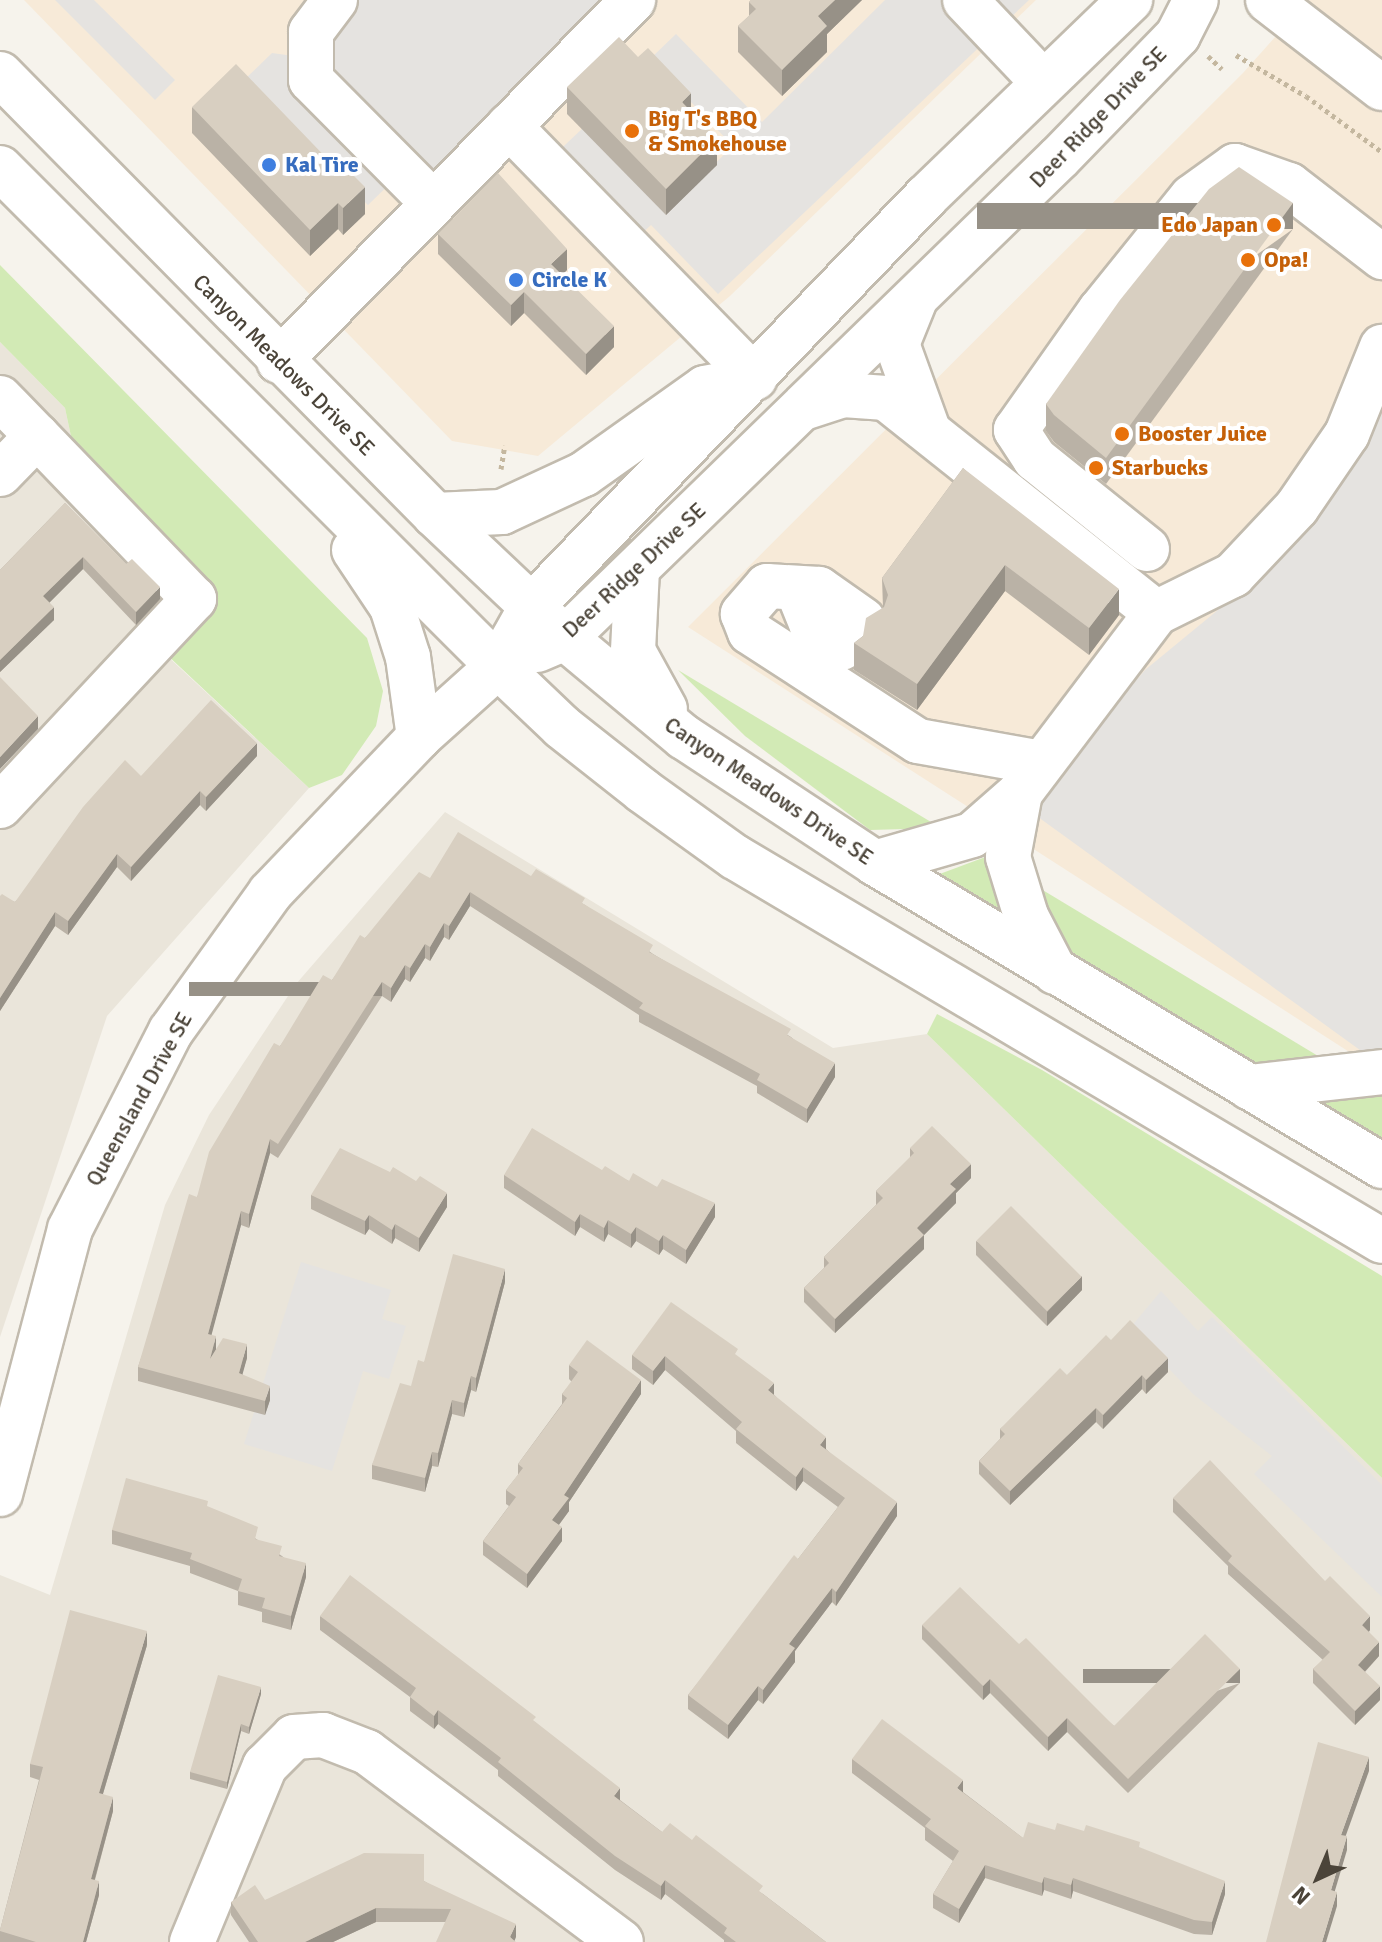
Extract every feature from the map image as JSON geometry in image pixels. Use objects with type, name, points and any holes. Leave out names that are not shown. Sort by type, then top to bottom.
[{"type":"street","points":[[335,0],[311,32],[311,80],[433,203]]},
{"type":"street","points":[[279,361],[633,0]]},
{"type":"street","points":[[965,0],[1042,81]]},
{"type":"street","name":"Deer Ridge Drive SE","points":[[498,666],[532,606],[1042,81],[1130,0]]},
{"type":"street","name":"Deer Ridge Drive SE","points":[[498,666],[565,638],[916,297],[1178,35],[1196,0]]},
{"type":"street","points":[[1268,0],[1382,88]]},
{"type":"street","name":"Canyon Meadows Drive SE","points":[[0,74],[279,361],[435,515],[565,638],[684,737],[875,863],[1382,1166]]},
{"type":"street","points":[[509,126],[755,378]]},
{"type":"street","points":[[1147,549],[1035,459],[1016,430],[1109,300],[1192,197],[1235,166],[1289,185],[1382,257]]},
{"type":"street","points":[[0,168],[562,727],[735,857],[1382,1241]]},
{"type":"street","points":[[916,297],[897,344],[927,427]]},
{"type":"street","points":[[875,863],[972,835],[1030,778],[1156,613],[1233,575],[1297,507],[1347,434],[1382,347]]},
{"type":"street","points":[[435,515],[502,512],[584,474],[705,388],[755,378]]},
{"type":"street","points":[[803,408],[843,395],[886,398],[927,427],[959,459],[1156,613]]},
{"type":"street","points":[[0,398],[194,599],[0,806]]},
{"type":"street","points":[[0,474],[37,436]]},
{"type":"street","points":[[276,445],[392,607],[408,657],[419,737]]},
{"type":"street","points":[[637,569],[633,651],[684,737]]},
{"type":"street","points":[[852,634],[812,626],[798,591],[767,586],[752,598],[743,614],[750,632],[918,741],[1030,778]]},
{"type":"street","name":"Queensland Drive SE","points":[[0,1494],[70,1229],[171,1031],[270,893],[419,737],[498,666]]},
{"type":"street","points":[[1030,778],[1008,857],[1026,916],[1055,972]]},
{"type":"street","points":[[1249,1087],[1372,1077],[1382,1072]]},
{"type":"street","points":[[192,1942],[265,1766],[294,1737],[323,1735],[367,1752],[621,1942]]},
{"type":"path","points":[[1236,55],[1306,96],[1382,152]]},
{"type":"shaded area","points":[[24,0],[1036,0],[730,296],[538,456],[452,441]]},
{"type":"shaded area","points":[[55,0],[94,0],[175,80],[155,100]]},
{"type":"shaded area","points":[[335,0],[633,0],[433,203],[402,172],[368,205],[241,83],[272,53],[308,58]]},
{"type":"shaded area","points":[[885,0],[1029,0],[718,294],[651,225],[628,246],[547,162],[584,127],[666,211],[733,146],[650,59],[676,34],[762,122]]},
{"type":"shaded area","points":[[1308,0],[1382,0],[1382,1073],[688,627],[1243,73]]},
{"type":"shaded area","points":[[0,342],[65,408],[75,455],[216,599],[165,654],[309,788],[107,1016],[0,1337]]},
{"type":"shaded area","points":[[1382,393],[1382,1066],[1027,809],[1145,670],[1269,568]]},
{"type":"shaded area","points":[[445,812],[833,1048],[927,1034],[1382,1478],[1382,1942],[0,1942],[0,1575],[50,1595],[165,1205],[209,1115],[296,984]]},
{"type":"shaded area","points":[[301,1262],[391,1290],[382,1319],[406,1326],[389,1379],[363,1371],[332,1471],[244,1444]]},
{"type":"shaded area","points":[[1161,1291],[1198,1331],[1212,1317],[1382,1485],[1382,1597],[1254,1474],[1272,1456],[1193,1394],[1130,1328]]},
{"type":"green space","points":[[0,265],[367,638],[383,691],[376,726],[342,775],[309,788],[165,653],[215,599],[75,455],[65,408],[0,342]]},
{"type":"green space","points":[[678,670],[941,828],[870,830],[745,736]]},
{"type":"green space","points":[[988,856],[1005,916],[937,875]]},
{"type":"green space","points":[[1036,886],[1343,1071],[1262,1071],[1075,958]]},
{"type":"green space","points":[[937,1014],[1042,1070],[1382,1276],[1382,1478],[927,1034]]},
{"type":"green space","points":[[1382,1094],[1382,1143],[1313,1102]]},
{"type":"building","points":[[835,0],[818,16],[827,26],[782,70],[738,26],[756,9],[749,2]]},
{"type":"building","points":[[619,37],[638,57],[648,48],[691,93],[682,102],[717,138],[666,189],[567,87]]},
{"type":"building","points":[[236,64],[337,169],[342,164],[365,187],[343,208],[338,203],[310,230],[192,107]]},
{"type":"building","points":[[1239,167],[1293,203],[1106,458],[1054,415],[1046,404],[1120,300],[1209,189]]},
{"type":"building","points":[[498,173],[567,249],[551,264],[614,326],[586,354],[524,292],[511,305],[438,234]]},
{"type":"building","points":[[963,468],[1119,589],[1089,628],[1005,565],[917,684],[854,643],[863,636],[866,618],[884,607],[888,595],[882,578]]},
{"type":"building","points":[[65,503],[126,564],[132,559],[160,587],[136,612],[83,557],[43,596],[54,607],[0,660],[0,570]]},
{"type":"building","points":[[0,677],[38,716],[0,757]]},
{"type":"building","points":[[211,700],[257,743],[206,797],[200,791],[131,867],[117,854],[68,921],[55,912],[0,998],[0,896],[2,894],[15,902],[83,807],[125,760],[141,776]]},
{"type":"building","points":[[458,832],[531,876],[536,869],[585,898],[582,903],[653,945],[649,952],[791,1029],[787,1035],[835,1063],[807,1109],[757,1080],[760,1074],[639,1008],[643,1003],[470,892],[449,926],[444,923],[430,947],[425,944],[410,968],[405,965],[391,988],[382,982],[278,1144],[270,1139],[249,1214],[241,1211],[208,1334],[216,1336],[210,1359],[223,1338],[247,1344],[239,1373],[270,1386],[265,1401],[138,1367],[189,1194],[197,1197],[209,1152],[274,1043],[280,1046],[323,975],[332,980],[360,935],[365,938],[419,872],[430,878]]},
{"type":"building","points":[[932,1126],[971,1164],[950,1184],[956,1189],[917,1228],[924,1235],[835,1319],[804,1288],[829,1263],[824,1257],[883,1198],[876,1191],[914,1153],[910,1148]]},
{"type":"building","points":[[532,1128],[602,1170],[605,1166],[629,1181],[633,1173],[657,1187],[662,1179],[715,1203],[686,1250],[663,1235],[659,1241],[636,1227],[631,1234],[608,1220],[604,1228],[580,1214],[575,1222],[504,1175]]},
{"type":"building","points":[[340,1148],[390,1172],[393,1167],[416,1181],[420,1176],[447,1193],[419,1238],[395,1224],[392,1230],[369,1215],[365,1221],[311,1195]]},
{"type":"building","points":[[1011,1206],[1082,1277],[1047,1311],[976,1241]]},
{"type":"building","points":[[453,1254],[505,1269],[476,1378],[471,1376],[464,1403],[452,1400],[438,1453],[432,1452],[425,1478],[372,1465],[400,1383],[411,1386],[418,1360],[424,1362]]},
{"type":"building","points":[[671,1302],[738,1349],[735,1354],[774,1383],[768,1390],[826,1437],[820,1445],[897,1502],[836,1592],[832,1588],[789,1644],[795,1648],[763,1690],[758,1686],[728,1725],[688,1695],[794,1555],[798,1559],[845,1498],[803,1467],[796,1477],[736,1429],[742,1422],[665,1356],[653,1371],[632,1355]]},
{"type":"building","points":[[1130,1320],[1168,1358],[1146,1380],[1142,1375],[1103,1415],[1096,1408],[1010,1491],[979,1461],[1005,1434],[1000,1429],[1060,1368],[1067,1375],[1106,1335],[1111,1340]]},
{"type":"building","points":[[587,1340],[641,1380],[564,1495],[569,1498],[552,1520],[562,1527],[527,1574],[483,1541],[516,1497],[506,1490],[523,1468],[518,1464],[567,1398],[562,1394],[578,1372],[569,1365]]},
{"type":"building","points":[[1210,1460],[1325,1581],[1330,1576],[1370,1616],[1362,1625],[1379,1642],[1358,1665],[1380,1686],[1355,1711],[1313,1669],[1330,1652],[1228,1561],[1232,1556],[1173,1498]]},
{"type":"building","points":[[126,1478],[208,1501],[207,1506],[258,1527],[255,1539],[282,1546],[279,1556],[306,1563],[291,1616],[262,1608],[265,1598],[238,1591],[242,1579],[190,1559],[192,1553],[112,1530]]},
{"type":"building","points":[[350,1575],[536,1717],[533,1720],[620,1788],[614,1796],[662,1832],[670,1823],[692,1840],[696,1835],[763,1886],[759,1891],[826,1942],[736,1942],[724,1933],[727,1928],[665,1880],[661,1886],[615,1856],[498,1762],[501,1758],[438,1710],[434,1716],[410,1697],[416,1688],[320,1616]]},
{"type":"building","points":[[960,1587],[1019,1644],[1026,1638],[1114,1726],[1205,1634],[1240,1669],[1128,1779],[1067,1718],[1048,1737],[990,1679],[983,1686],[922,1625]]},
{"type":"building","points":[[70,1610],[147,1631],[99,1793],[113,1797],[91,1879],[99,1881],[83,1942],[36,1942],[0,1930],[43,1767],[30,1764]]},
{"type":"building","points":[[218,1675],[261,1687],[249,1727],[241,1724],[227,1782],[190,1772]]},
{"type":"building","points":[[882,1719],[963,1780],[957,1788],[1023,1838],[1028,1822],[1055,1830],[1057,1823],[1084,1831],[1086,1825],[1140,1842],[1139,1847],[1225,1881],[1212,1922],[1194,1920],[1073,1878],[1071,1885],[1044,1877],[1042,1883],[985,1865],[959,1909],[933,1894],[959,1851],[925,1826],[931,1819],[852,1759]]},
{"type":"building","points":[[1318,1742],[1369,1757],[1341,1835],[1347,1836],[1331,1890],[1337,1892],[1322,1942],[1266,1942]]},
{"type":"building","points":[[364,1853],[424,1854],[424,1881],[516,1924],[510,1937],[516,1942],[436,1942],[451,1909],[376,1908],[305,1942],[258,1942],[231,1902],[255,1885],[265,1900]]},
{"type":"place","name":"Big T's BBQ & Smokehouse","points":[[632,131]]},
{"type":"place","name":"Kal Tire","points":[[269,165]]},
{"type":"place","name":"Edo Japan","points":[[1274,225]]},
{"type":"place","name":"Opa!","points":[[1248,260]]},
{"type":"place","name":"Circle K","points":[[516,280]]},
{"type":"place","name":"Booster Juice","points":[[1122,434]]},
{"type":"place","name":"Starbucks","points":[[1096,468]]}]
